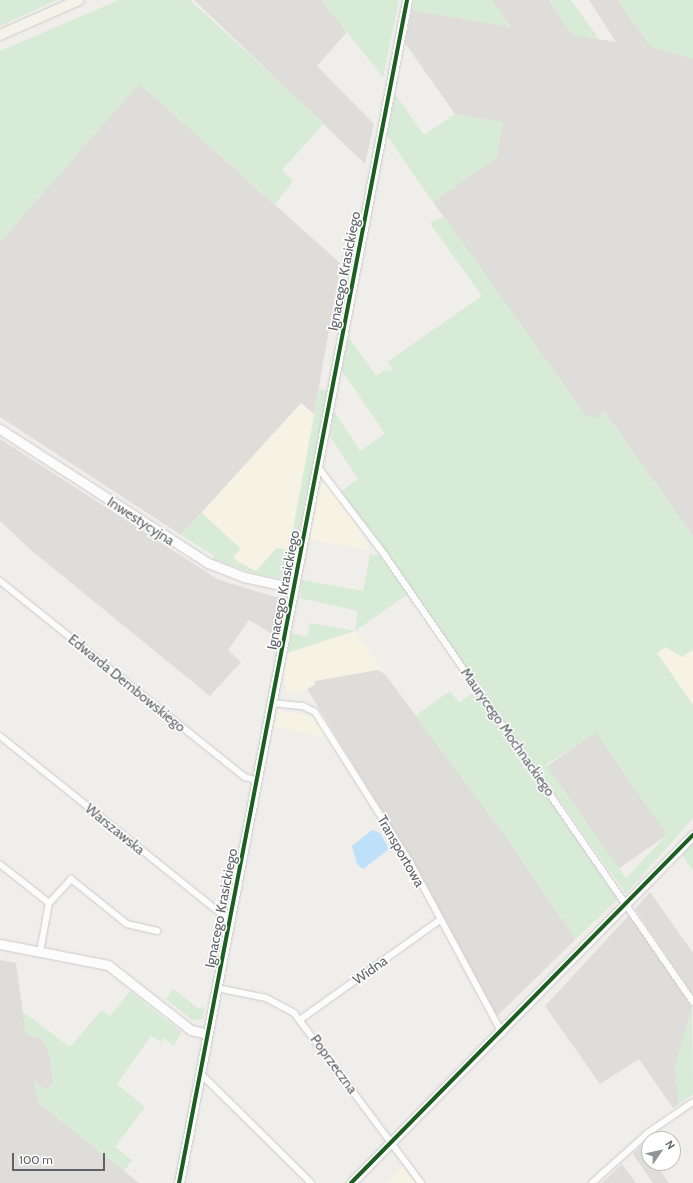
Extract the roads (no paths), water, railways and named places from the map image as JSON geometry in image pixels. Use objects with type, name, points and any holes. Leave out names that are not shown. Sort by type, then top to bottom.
[{"type":"main road","points":[[0,36],[79,0]]},
{"type":"street","name":"Ignacego Krasickiego","points":[[179,1183],[407,0]]},
{"type":"street","name":"Inwestycyjna","points":[[0,429],[208,563],[244,577],[294,588]]},
{"type":"street","name":"Maurycego Mochnackiego","points":[[317,466],[384,554],[627,904],[693,1002]]},
{"type":"street","name":"Edwarda Dembowskiego","points":[[0,581],[245,778],[257,781]]},
{"type":"street","name":"Transportowa","points":[[272,703],[303,706],[315,712],[411,864],[502,1033]]},
{"type":"street","name":"Warszawska","points":[[0,736],[230,921]]},
{"type":"street","points":[[351,1183],[502,1033],[693,835]]},
{"type":"street","points":[[1,865],[49,903]]},
{"type":"street","points":[[40,952],[49,903],[71,878],[127,924],[157,931]]},
{"type":"street","name":"Widna","points":[[301,1019],[440,920]]},
{"type":"street","points":[[0,944],[113,967],[191,1030],[208,1034]]},
{"type":"street","name":"Poprzeczna","points":[[217,988],[266,998],[301,1019],[421,1183]]},
{"type":"street","points":[[200,1073],[311,1183]]},
{"type":"street","points":[[592,1183],[649,1132],[693,1102]]},
{"type":"water","points":[[372,830],[380,833],[389,849],[363,869],[357,864],[352,846]]}]
